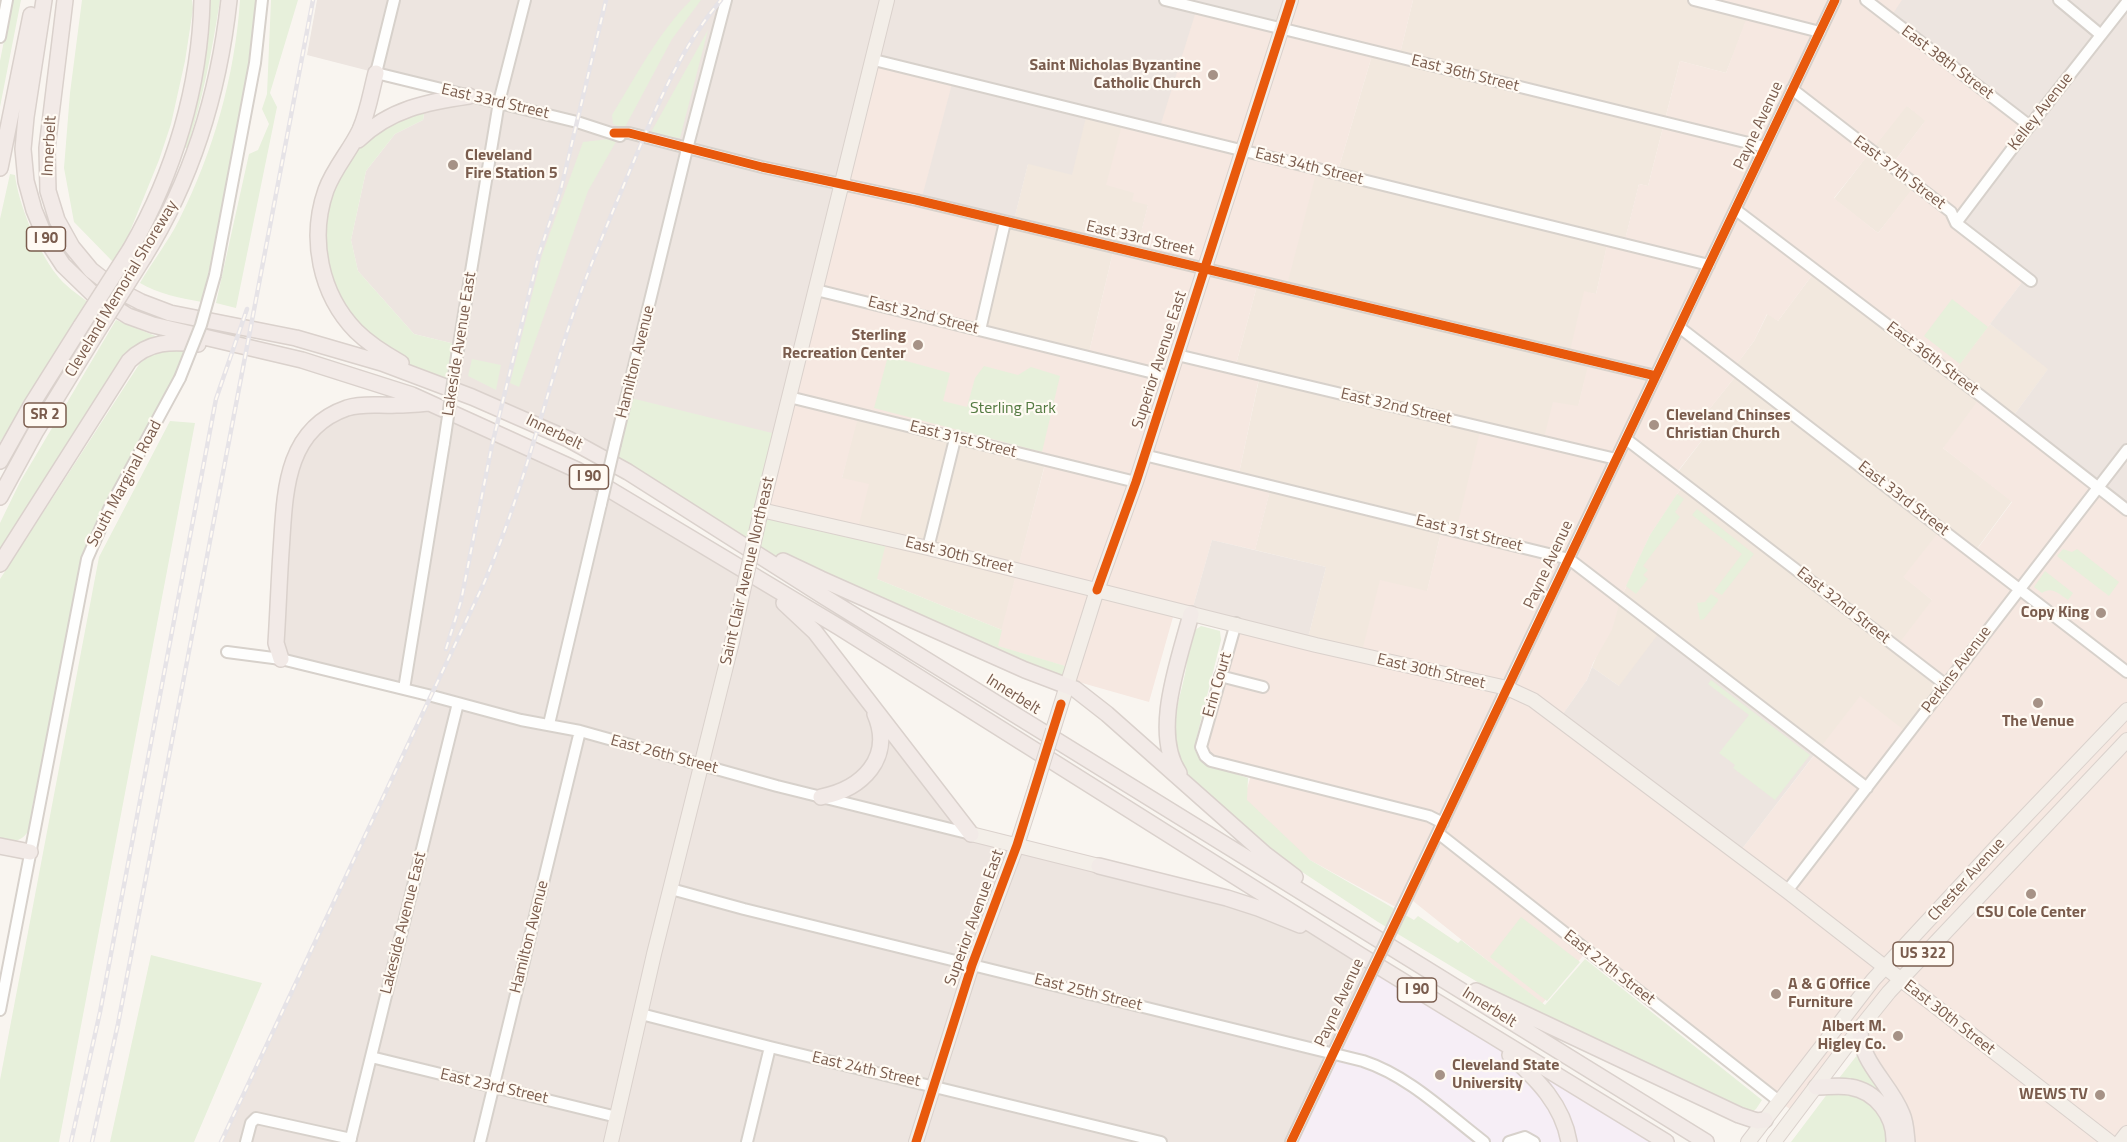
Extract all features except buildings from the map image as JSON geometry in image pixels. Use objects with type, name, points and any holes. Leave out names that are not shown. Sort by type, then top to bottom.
[{"type":"highway","points":[[0,168],[34,0]]},
{"type":"highway","name":"Innerbelt","points":[[44,0],[26,117],[24,165],[34,210],[54,252],[82,286],[107,304],[128,316],[153,325],[346,373],[434,403],[577,470],[839,627],[1360,955],[1666,1142]]},
{"type":"highway","name":"Innerbelt","points":[[67,0],[47,148],[46,176],[52,206],[64,233],[91,270],[114,288],[156,309],[296,338],[372,360],[523,418],[568,439],[628,472],[823,596],[1706,1142]]},
{"type":"highway","points":[[0,461],[32,404],[131,248],[160,191],[181,133],[195,73],[202,0]]},
{"type":"highway","name":"Cleveland Memorial Shoreway","points":[[0,497],[36,430],[144,257],[176,200],[202,134],[219,69],[229,0]]},
{"type":"highway","points":[[376,72],[365,118],[330,181],[320,212],[319,252],[325,279],[340,311],[357,332],[375,347],[426,379]]},
{"type":"highway","points":[[350,148],[372,128],[402,110],[430,102],[469,96]]},
{"type":"highway","points":[[0,564],[121,372],[134,356],[152,345],[174,342],[254,349]]},
{"type":"highway","points":[[281,659],[276,643],[285,491],[291,466],[298,451],[315,428],[327,418],[347,408],[367,404],[434,403]]},
{"type":"highway","points":[[729,535],[821,579],[1025,670],[1067,684],[1098,707],[1266,855],[1374,937]]},
{"type":"highway","points":[[736,566],[808,624],[971,834]]},
{"type":"highway","points":[[1185,783],[1170,755],[1166,732],[1173,685],[1191,614]]},
{"type":"highway","points":[[821,797],[837,794],[851,787],[861,780],[874,763],[881,742],[880,730],[871,703]]},
{"type":"highway","points":[[0,846],[30,852]]},
{"type":"highway","points":[[1099,866],[1181,885],[1258,908],[1287,919],[1360,955]]},
{"type":"highway","points":[[1434,975],[1502,1003],[1739,1115],[1757,1121],[1765,1120]]},
{"type":"highway","points":[[1473,1025],[1525,1068],[1545,1089],[1564,1121],[1569,1142]]},
{"type":"highway","points":[[1860,1028],[1860,1045],[1902,1114],[1907,1142]]},
{"type":"highway","points":[[1816,1087],[1852,1087],[1869,1094],[1890,1118],[1894,1142]]},
{"type":"main road","name":"Saint Clair Avenue Northeast","points":[[611,1142],[760,513],[888,0]]},
{"type":"main road","name":"Superior Avenue East","points":[[916,1142],[936,1086],[972,965],[1017,844],[1097,590],[1136,482],[1292,0]]},
{"type":"main road","name":"East 30th Street","points":[[760,513],[928,548],[1355,654],[1507,688],[1533,700],[1560,718],[1787,891],[2110,1142]]},
{"type":"main road","name":"Chester Avenue","points":[[1748,1142],[1873,980],[2127,710]]},
{"type":"main road","name":"Chester Avenue","points":[[1774,1142],[1860,1028],[1901,980],[2127,740]]},
{"type":"main road","name":"East 26th Street","points":[[971,834],[1099,866]]},
{"type":"main road","points":[[2120,1142],[2127,1133]]},
{"type":"street","points":[[0,37],[7,0]]},
{"type":"street","name":"South Marginal Road","points":[[0,1010],[87,559],[109,509],[180,378],[201,325],[215,275],[255,63],[262,0]]},
{"type":"street","points":[[376,72],[394,0]]},
{"type":"street","name":"Lakeside Avenue East","points":[[404,689],[499,102],[525,0]]},
{"type":"street","name":"Hamilton Avenue","points":[[549,724],[687,149],[726,0]]},
{"type":"street","name":"East 36th Street","points":[[1165,0],[1765,147]]},
{"type":"street","points":[[1694,0],[1820,32]]},
{"type":"street","name":"Payne Avenue","points":[[1291,1142],[1835,0]]},
{"type":"street","name":"East 38th Street","points":[[1866,0],[2030,126]]},
{"type":"street","points":[[2059,0],[2101,35]]},
{"type":"street","name":"Kelley Avenue","points":[[1956,223],[2127,2]]},
{"type":"street","name":"East 34th Street","points":[[874,60],[1709,265]]},
{"type":"street","name":"East 33rd Street","points":[[376,72],[499,102],[614,133],[648,145],[687,149],[842,183],[1656,376]]},
{"type":"street","name":"East 37th Street","points":[[1792,89],[1952,212],[1956,223],[2031,281]]},
{"type":"street","name":"East 36th Street","points":[[1736,210],[2127,510]]},
{"type":"street","points":[[980,330],[1005,222]]},
{"type":"street","name":"East 32nd Street","points":[[816,290],[1170,377]]},
{"type":"street","name":"East 33rd Street","points":[[1679,327],[2127,672]]},
{"type":"street","name":"East 32nd Street","points":[[1177,355],[1616,459]]},
{"type":"street","name":"East 31st Street","points":[[789,397],[1136,482]]},
{"type":"street","points":[[928,548],[955,439]]},
{"type":"street","name":"East 32nd Street","points":[[1626,439],[1946,685]]},
{"type":"street","name":"Perkins Avenue","points":[[1787,891],[2127,450]]},
{"type":"street","name":"East 31st Street","points":[[1144,455],[1569,559],[1867,788]]},
{"type":"street","name":"Erin Court","points":[[1202,747],[1236,623]]},
{"type":"street","name":"East 26th Street","points":[[227,652],[281,659],[521,720],[580,731],[821,797],[971,834]]},
{"type":"street","points":[[1220,676],[1263,687]]},
{"type":"street","name":"Lakeside Avenue East","points":[[350,1140],[458,703]]},
{"type":"street","name":"Hamilton Avenue","points":[[480,1142],[580,731]]},
{"type":"street","name":"East 27th Street","points":[[1202,747],[1205,756],[1211,761],[1429,816],[1440,828],[1780,1102]]},
{"type":"street","name":"East 25th Street","points":[[670,890],[1333,1053],[1384,1068],[1402,1078],[1484,1142]]},
{"type":"street","name":"East 24th Street","points":[[641,1014],[1161,1142]]},
{"type":"street","points":[[747,1142],[770,1047]]},
{"type":"street","name":"East 23rd Street","points":[[371,1057],[617,1117]]},
{"type":"street","points":[[246,1142],[250,1123],[256,1118],[350,1140]]},
{"type":"street","points":[[1509,1142],[1525,1137],[1534,1142]]},
{"type":"shaded area","points":[[317,0],[1291,0],[1281,29],[1197,8],[1159,130],[1087,113],[1072,175],[1028,164],[1013,224],[921,201],[953,80],[874,60],[780,435],[611,463],[452,387],[459,345],[414,334],[358,271],[351,240],[366,171],[395,134],[423,120],[426,103],[467,96],[307,55]]},
{"type":"shaded area","points":[[1291,0],[1413,0],[1399,58],[1373,52],[1337,174],[1317,170],[1286,289],[1258,282],[1235,368],[1260,374],[1238,478],[1271,486],[1255,550],[1212,540],[1191,614],[1175,610],[1149,702],[1068,679],[1071,668],[997,646],[1046,461],[859,414],[842,478],[869,484],[857,532],[761,510],[874,60],[953,79],[1005,222],[980,330],[1088,357],[1114,248],[1136,253],[1148,205],[1132,201],[1134,193],[1106,185],[1123,121],[1197,8]]},
{"type":"shaded area","points":[[1413,0],[1713,0],[1749,14],[1726,73],[1680,61],[1648,186],[1639,184],[1624,244],[1608,241],[1596,294],[1584,292],[1590,360],[1578,407],[1456,531],[1442,528],[1427,592],[1361,655],[1307,642],[1326,567],[1255,550],[1271,486],[1238,478],[1260,375],[1235,368],[1258,282],[1317,169],[1337,174],[1373,52],[1399,58]]},
{"type":"shaded area","points":[[1713,0],[1906,0],[1891,18],[2030,126],[2026,277],[1952,374],[1816,270],[1778,321],[1767,314],[1754,341],[1734,368],[1739,372],[1700,421],[1710,430],[1674,476],[1684,484],[1650,535],[1621,598],[1612,630],[1593,663],[1587,680],[1560,718],[1738,854],[1860,696],[1908,733],[1946,685],[1896,647],[1932,600],[1903,577],[1941,529],[1975,552],[2012,502],[1943,448],[1981,396],[2127,510],[2127,1142],[1907,1142],[1859,1039],[1796,1114],[1587,951],[1542,1004],[1408,897],[1401,910],[1310,860],[1242,805],[1252,772],[1211,761],[1201,747],[1236,623],[1361,655],[1380,580],[1427,591],[1442,528],[1456,531],[1481,427],[1543,442],[1553,402],[1578,406],[1589,361],[1569,355],[1584,291],[1596,294],[1608,240],[1624,244],[1639,184],[1648,186],[1680,61],[1726,73],[1748,14]],"holes":[[[1907,106],[1925,121],[1891,166],[1915,185],[1878,233],[1834,198]]]},
{"type":"shaded area","points":[[1902,0],[2127,0],[2127,510],[2011,419],[2048,369],[1990,324],[2026,277],[1956,223],[2029,126],[1890,18]]},
{"type":"shaded area","points":[[1906,105],[1926,120],[1891,166],[1916,185],[1878,233],[1834,199]]},
{"type":"shaded area","points":[[1087,113],[1123,121],[1135,193],[1148,205],[1136,253],[1114,248],[1088,357],[980,330],[1005,222],[1013,224],[1028,164]]},
{"type":"shaded area","points":[[1816,270],[1952,374],[1990,324],[2049,368],[2011,419],[1943,448],[2012,501],[1973,554],[1904,577],[1932,600],[1946,685],[1909,733],[1818,750],[1619,686],[1592,667],[1650,535],[1684,484],[1674,477],[1710,430],[1699,422],[1739,372],[1734,368],[1754,341],[1768,313],[1778,321]]},
{"type":"shaded area","points":[[433,403],[615,491],[785,603],[971,834],[1287,919],[1375,964],[1291,1142],[221,1142],[432,696],[281,659],[291,466],[336,413]]},
{"type":"shaded area","points":[[858,414],[1046,460],[1002,630],[877,579],[857,532],[842,478]]},
{"type":"shaded area","points":[[1212,540],[1326,567],[1307,642],[1191,614]]},
{"type":"shaded area","points":[[1662,629],[1818,750],[1738,854],[1560,718],[1587,680],[1592,667],[1619,686]]},
{"type":"shaded area","name":"Cleveland State University","points":[[1375,964],[1666,1142],[1291,1142]]},
{"type":"green space","points":[[12,0],[21,0],[0,107],[0,61]]},
{"type":"green space","points":[[82,0],[192,0],[193,9],[185,61],[171,124],[124,246],[114,263],[74,222],[64,168],[70,93]]},
{"type":"green space","points":[[209,0],[220,0],[198,111],[187,148],[183,147],[206,56]]},
{"type":"green space","points":[[240,0],[257,0],[253,53],[202,302],[162,293],[140,283],[179,220],[212,141],[233,57]]},
{"type":"green space","points":[[271,0],[298,0],[270,93],[277,107],[236,308],[216,303],[249,154],[258,150],[269,124],[262,109],[267,94]]},
{"type":"green space","points":[[691,0],[701,0],[672,39],[624,129],[613,124],[612,115],[648,55],[668,26]]},
{"type":"green space","points":[[708,30],[680,138],[650,134]]},
{"type":"green space","points":[[426,103],[423,120],[395,134],[366,171],[351,240],[358,271],[414,334],[459,345],[452,387],[426,379],[375,347],[340,311],[318,232],[350,148]]},
{"type":"green space","points":[[618,138],[588,191],[519,387],[510,383],[542,255],[583,142]]},
{"type":"green space","points":[[10,174],[15,175],[25,213],[49,264],[63,282],[88,302],[0,442],[0,219]]},
{"type":"green space","points":[[1952,299],[1988,327],[1960,364],[1924,336]]},
{"type":"green space","points":[[116,320],[158,337],[133,349],[0,553],[0,523],[20,482]]},
{"type":"green space","points":[[171,347],[185,351],[181,365],[94,526],[85,552],[32,808],[32,823],[26,835],[21,839],[0,841],[0,579],[140,363],[153,354]]},
{"type":"green space","name":"Sterling Park","points":[[888,356],[950,373],[943,401],[967,407],[975,378],[984,366],[1018,375],[1031,367],[1060,376],[1042,452],[874,408]]},
{"type":"green space","points":[[472,359],[501,365],[496,390],[468,376]]},
{"type":"green space","points":[[627,397],[780,435],[761,510],[887,539],[877,579],[1002,630],[998,646],[1072,668],[1067,684],[729,535],[611,463]]},
{"type":"green space","points":[[170,421],[195,423],[59,1142],[0,1142],[0,1080],[99,557]]},
{"type":"green space","points":[[1677,494],[1684,499],[1675,512],[1680,517],[1643,566],[1648,570],[1643,575],[1648,579],[1636,594],[1626,586],[1650,535]]},
{"type":"green space","points":[[1697,509],[1754,554],[1722,595],[1714,591],[1742,554],[1692,515]]},
{"type":"green space","points":[[2063,549],[2072,552],[2077,549],[2119,582],[2109,596],[2057,556]]},
{"type":"green space","points":[[2045,571],[2073,593],[2068,600],[2055,592],[2049,590],[2042,593],[2034,587]]},
{"type":"green space","points":[[1711,594],[1718,601],[1704,619],[1700,620],[1697,603],[1705,602]]},
{"type":"green space","points":[[1201,626],[1220,631],[1221,640],[1194,748],[1199,759],[1206,764],[1248,778],[1247,800],[1310,860],[1414,920],[1418,916],[1458,943],[1461,940],[1545,1005],[1585,959],[1762,1100],[1756,1109],[1751,1113],[1484,986],[1378,922],[1287,862],[1190,777],[1177,751],[1174,727],[1190,642],[1192,632]]},
{"type":"green space","points":[[1711,680],[1810,755],[1775,800],[1733,768],[1735,765],[1719,753],[1749,715],[1708,684]]},
{"type":"green space","points":[[1521,917],[1580,962],[1547,1001],[1490,957]]},
{"type":"green space","points":[[151,955],[262,983],[194,1142],[110,1142]]},
{"type":"green space","points":[[1858,1054],[1890,1102],[1894,1115],[1836,1082]]},
{"type":"green space","points":[[1828,1093],[1853,1096],[1871,1105],[1883,1120],[1888,1142],[1791,1142]]},
{"type":"railway","points":[[92,1142],[118,1024],[313,0]]},
{"type":"railway","points":[[446,649],[461,601],[492,445],[539,254],[561,189],[606,0]]},
{"type":"railway","points":[[221,1142],[484,583],[517,495],[570,322],[605,231],[651,120],[681,58],[706,18],[721,0]]},
{"type":"railway","points":[[71,1142],[100,1012],[216,399],[247,309]]},
{"type":"cycle path","points":[[1097,590],[1136,482],[1291,0]]},
{"type":"cycle path","points":[[1291,1142],[1835,0]]},
{"type":"cycle path","points":[[614,133],[629,133],[762,167],[916,200],[1656,376]]},
{"type":"cycle path","points":[[916,1142],[972,965],[1017,845],[1061,704]]},
{"type":"place","name":"Saint Nicholas Byzantine Catholic Church","points":[[1213,75]]},
{"type":"place","name":"Cleveland Fire Station 5","points":[[453,165]]},
{"type":"place","name":"Sterling Recreation Center","points":[[918,345]]},
{"type":"place","name":"Cleveland Chinses Christian Church","points":[[1654,425]]},
{"type":"place","name":"Copy King","points":[[2101,613]]},
{"type":"place","name":"The Venue","points":[[2038,703]]},
{"type":"place","name":"CSU Cole Center","points":[[2031,894]]},
{"type":"place","name":"A & G Office Furniture","points":[[1776,994]]},
{"type":"place","name":"Albert M. Higley Co.","points":[[1898,1036]]},
{"type":"place","name":"Cleveland State University","points":[[1440,1075]]},
{"type":"place","name":"WEWS TV","points":[[2100,1095]]}]
